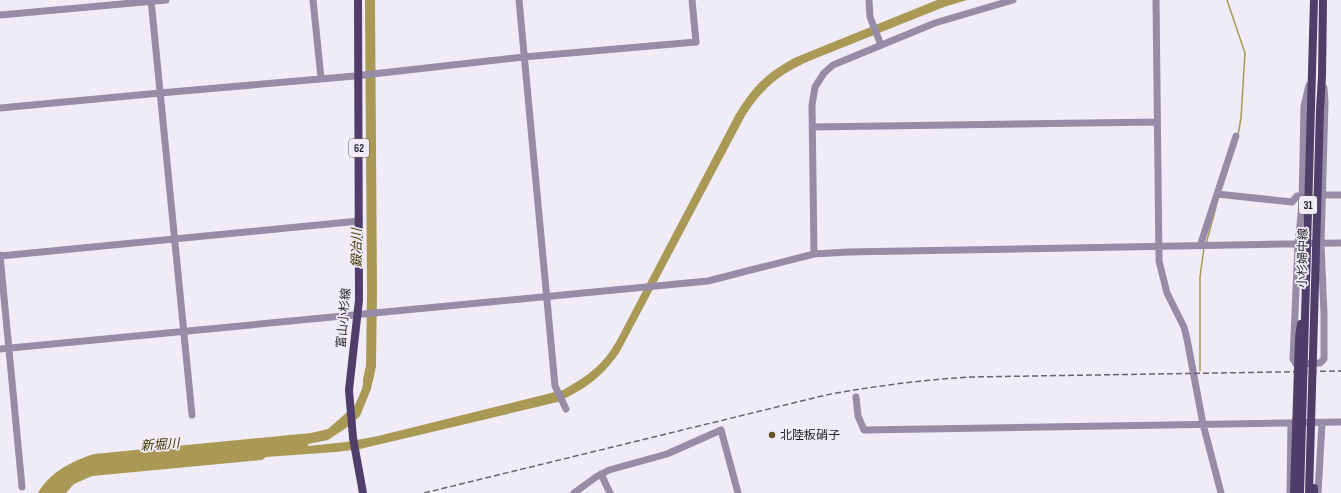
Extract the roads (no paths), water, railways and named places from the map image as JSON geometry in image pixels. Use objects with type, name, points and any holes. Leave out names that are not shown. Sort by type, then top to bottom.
[{"type":"main road","name":"富山小杉線","points":[[358,0],[360,75],[359,300],[361,314],[349,378],[353,438],[363,493]]},
{"type":"main road","name":"小杉婦中線","points":[[1300,493],[1314,0]]},
{"type":"main road","name":"小杉婦中線","points":[[1314,492],[1319,341],[1315,303],[1315,241],[1322,76],[1323,0]]},
{"type":"main road","name":"31","points":[[1294,493],[1299,337],[1306,303]]},
{"type":"street","points":[[0,15],[166,0]]},
{"type":"street","points":[[314,0],[321,78]]},
{"type":"street","points":[[519,0],[556,389],[566,409]]},
{"type":"street","points":[[0,108],[160,92],[360,75],[524,57],[696,42],[692,0]]},
{"type":"street","points":[[869,0],[870,17],[882,45]]},
{"type":"street","points":[[814,254],[812,105],[815,87],[824,73],[833,65],[935,23],[1013,0]]},
{"type":"street","points":[[1156,0],[1160,261],[1167,293],[1184,327],[1204,424],[1221,493]]},
{"type":"street","points":[[151,1],[174,239],[185,331],[192,415]]},
{"type":"street","points":[[1311,77],[1304,106],[1302,196],[1298,244],[1293,359],[1296,364],[1320,363],[1324,358],[1321,244],[1325,102],[1322,76]]},
{"type":"street","points":[[812,127],[1157,122]]},
{"type":"street","points":[[1200,246],[1236,136]]},
{"type":"street","points":[[1217,194],[1292,202],[1297,196],[1302,196]]},
{"type":"street","points":[[1323,195],[1341,195]]},
{"type":"street","points":[[22,487],[0,256],[359,221]]},
{"type":"street","points":[[0,349],[708,281],[814,254],[848,252],[1341,243]]},
{"type":"street","points":[[856,397],[858,416],[864,430],[1341,422]]},
{"type":"street","points":[[1314,492],[1322,422]]},
{"type":"street","points":[[1290,493],[1291,423]]},
{"type":"street","points":[[574,493],[609,470],[667,454],[721,430],[738,493]]},
{"type":"street","points":[[601,474],[610,493]]},
{"type":"waterway","name":"鍛冶川","points":[[368,380],[371,366],[372,292],[370,0]]},
{"type":"waterway","points":[[1227,0],[1245,53],[1241,118],[1238,135]]},
{"type":"waterway","points":[[1206,244],[1216,207]]},
{"type":"waterway","points":[[1200,371],[1200,277],[1204,248]]},
{"type":"railway","points":[[424,493],[826,395],[880,386],[970,377],[1341,371]]},
{"type":"place","name":"北陸板硝子","points":[[772,435]]},
{"type":"water label","name":"新堀川","points":[[160,445]]}]
